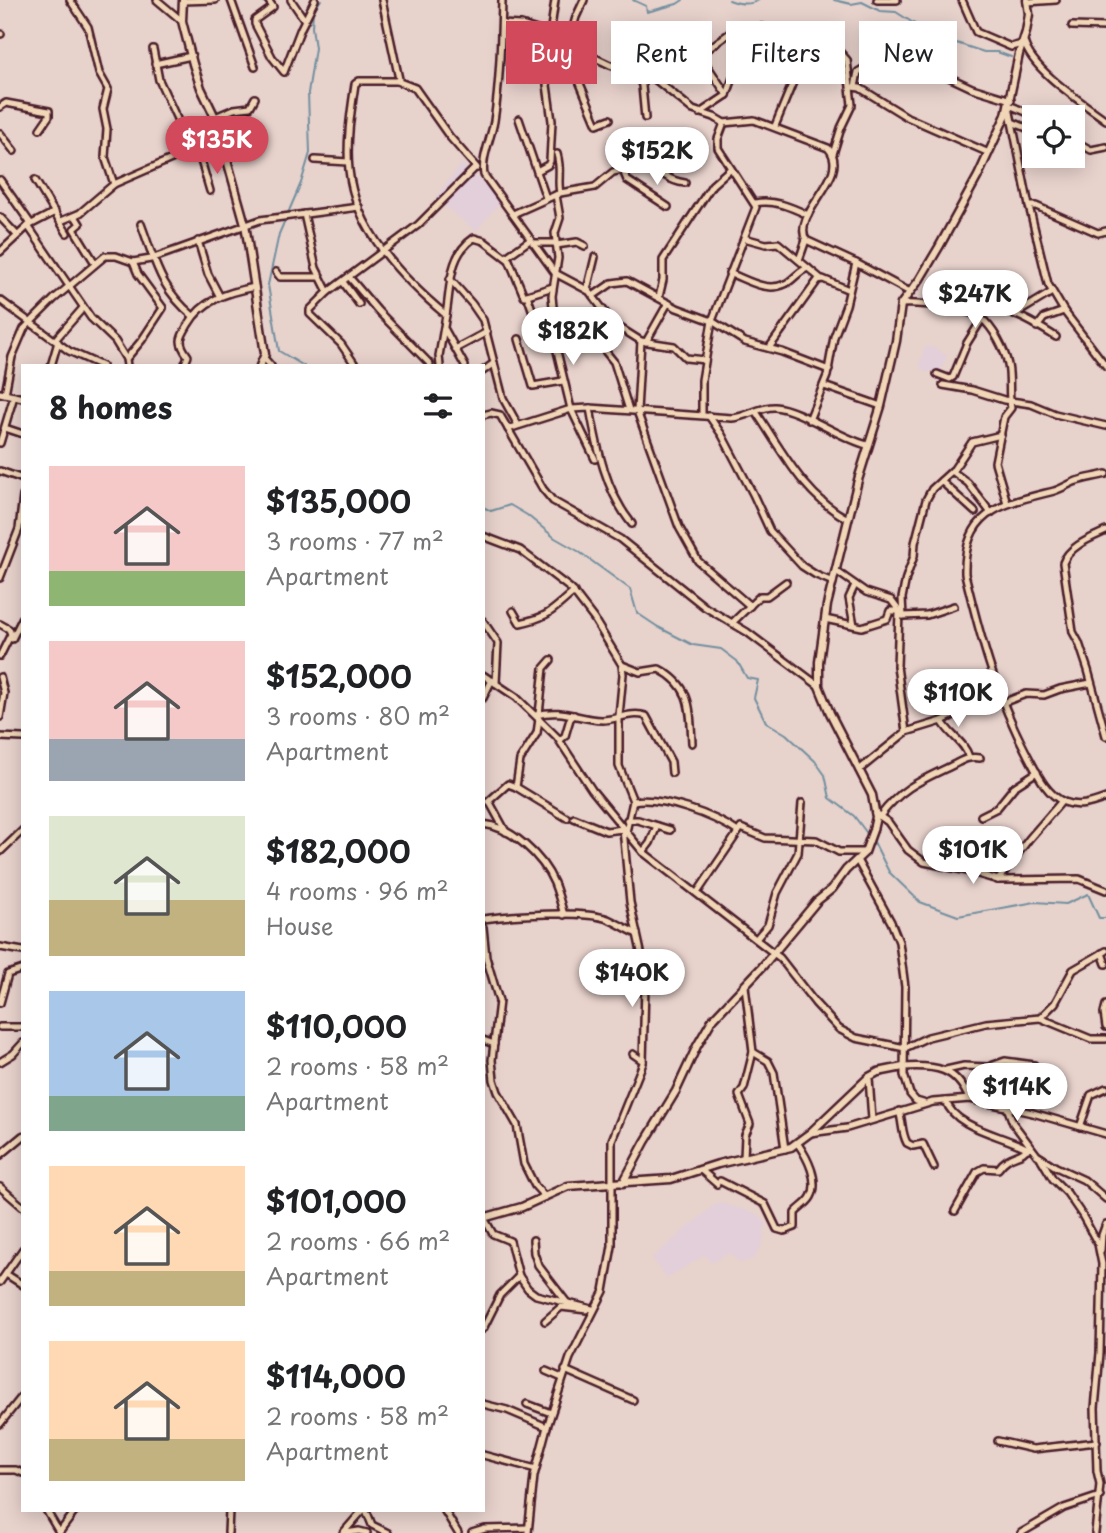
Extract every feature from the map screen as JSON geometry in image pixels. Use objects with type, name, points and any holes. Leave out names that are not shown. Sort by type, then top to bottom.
[{"type":"street","points":[[70,0],[88,27],[99,73],[108,89],[103,110],[107,129],[105,153],[114,184]]},
{"type":"street","points":[[157,0],[182,21]]},
{"type":"street","points":[[215,0],[183,1],[182,21],[201,88],[215,117],[245,224],[264,358],[261,364]]},
{"type":"street","points":[[231,0],[255,67]]},
{"type":"street","points":[[268,0],[273,7],[255,20],[259,33],[275,61],[285,72],[304,19],[315,0]]},
{"type":"street","points":[[291,0],[304,19]]},
{"type":"street","points":[[382,0],[399,77],[397,81]]},
{"type":"street","points":[[484,175],[483,166],[494,121],[502,0]]},
{"type":"street","points":[[554,21],[555,0]]},
{"type":"street","points":[[575,21],[584,0]]},
{"type":"street","points":[[877,0],[897,0]]},
{"type":"street","points":[[962,0],[976,32],[1011,47],[1022,44]]},
{"type":"street","points":[[1056,0],[1027,1],[1024,40],[1026,51],[1035,64],[1106,120]]},
{"type":"street","points":[[502,24],[506,24]]},
{"type":"street","points":[[1072,26],[1106,27]]},
{"type":"street","points":[[623,1183],[717,1014],[745,986],[817,901],[832,889],[864,852],[870,841],[877,815],[872,795],[819,686],[825,619],[867,445],[881,406],[896,341],[901,304],[929,265],[989,153],[1010,104],[1026,32]]},
{"type":"street","points":[[245,39],[259,33]]},
{"type":"street","points":[[153,49],[161,85],[184,134]]},
{"type":"street","points":[[852,87],[858,72],[874,62],[884,50],[889,49],[1022,110]]},
{"type":"street","points":[[155,64],[191,55]]},
{"type":"street","points":[[845,57],[852,87],[852,106],[841,128],[830,176],[802,231],[806,240],[908,291]]},
{"type":"street","points":[[712,73],[727,95]]},
{"type":"street","points":[[446,315],[420,294],[384,252],[359,207],[348,162],[355,84],[359,81],[397,81],[415,88],[449,136],[484,175],[555,273],[587,290],[614,324],[643,341],[676,347],[687,358],[705,360]]},
{"type":"street","points":[[537,171],[550,161],[552,121],[547,84]]},
{"type":"street","points":[[580,84],[597,124],[610,120]]},
{"type":"street","points":[[641,84],[645,118]]},
{"type":"street","points":[[660,84],[674,97],[699,113],[724,123],[749,120],[775,126],[821,144],[833,154]]},
{"type":"street","points":[[699,113],[727,95],[731,84]]},
{"type":"street","points":[[775,126],[792,84]]},
{"type":"street","points":[[852,87],[907,117],[989,153]]},
{"type":"street","points":[[215,117],[234,109],[250,107],[255,99]]},
{"type":"street","points":[[0,107],[6,103],[49,111],[49,116],[40,129]]},
{"type":"street","points":[[1010,104],[1045,275],[1064,311],[1106,366]]},
{"type":"street","points":[[519,119],[546,198]]},
{"type":"street","points":[[1012,122],[1022,126]]},
{"type":"street","points":[[724,123],[717,145],[730,169],[755,203],[755,214],[729,273],[712,321],[705,360],[705,416],[722,435],[770,531],[802,566],[833,582]]},
{"type":"street","points":[[0,133],[14,151]]},
{"type":"street","points":[[61,221],[75,216],[114,184],[220,138]]},
{"type":"street","points":[[612,144],[630,183],[668,207]]},
{"type":"street","points":[[197,147],[210,191]]},
{"type":"street","points":[[1085,147],[1091,150],[1106,147]]},
{"type":"street","points":[[557,154],[561,170],[558,179],[560,218],[556,229],[558,258],[553,287],[554,335],[571,409],[595,459]]},
{"type":"street","points":[[513,214],[558,194],[595,187],[621,168],[636,167],[658,156]]},
{"type":"street","points":[[315,160],[348,162]]},
{"type":"street","points":[[650,160],[671,181],[685,183]]},
{"type":"street","points":[[355,364],[341,344],[310,314],[310,310],[328,292],[418,225],[476,167]]},
{"type":"street","points":[[659,297],[663,280],[663,260],[712,185],[730,169]]},
{"type":"street","points":[[0,180],[83,308],[115,341],[126,362],[163,309],[138,274],[133,262]]},
{"type":"street","points":[[35,180],[67,233]]},
{"type":"street","points":[[755,203],[775,202],[808,215]]},
{"type":"street","points":[[1029,206],[1040,208],[1098,233],[1106,231]]},
{"type":"street","points":[[21,398],[2,394],[21,335],[30,322],[95,262],[108,255],[133,262],[245,224],[290,215],[359,207]]},
{"type":"street","points":[[0,252],[29,225],[55,212]]},
{"type":"street","points":[[304,214],[319,277],[328,292]]},
{"type":"street","points":[[75,216],[80,224],[74,229],[95,262]]},
{"type":"street","points":[[0,217],[17,235]]},
{"type":"street","points":[[141,224],[151,258],[172,295],[193,316]]},
{"type":"street","points":[[440,364],[450,279],[458,254],[474,238],[506,257],[512,264],[524,296],[553,287]]},
{"type":"street","points":[[744,238],[766,244],[778,243],[820,278],[849,290]]},
{"type":"street","points":[[799,260],[806,240]]},
{"type":"street","points":[[198,241],[208,274],[220,297]]},
{"type":"street","points":[[506,257],[531,241],[556,244],[577,242],[585,246]]},
{"type":"street","points":[[587,290],[595,257]]},
{"type":"street","points":[[808,420],[829,370],[834,337],[856,263]]},
{"type":"street","points":[[729,273],[755,285],[778,286],[808,268]]},
{"type":"street","points":[[276,272],[280,277],[319,277]]},
{"type":"street","points":[[350,278],[427,364]]},
{"type":"street","points":[[769,348],[820,278]]},
{"type":"street","points":[[450,279],[475,308],[487,332],[503,398],[518,425]]},
{"type":"street","points":[[593,296],[621,280],[637,285],[668,303],[712,321],[739,339],[829,370]]},
{"type":"street","points":[[343,282],[359,304]]},
{"type":"street","points":[[185,364],[188,356],[181,340],[193,316],[220,297],[233,291],[255,287]]},
{"type":"street","points":[[1014,315],[1052,292]]},
{"type":"street","points":[[527,295],[539,329]]},
{"type":"street","points":[[0,299],[57,341],[98,364]]},
{"type":"street","points":[[668,303],[643,341],[637,411],[675,515],[691,550],[707,570],[750,606]]},
{"type":"street","points":[[901,304],[930,304],[982,319],[1007,360],[1011,408],[1004,417],[995,462],[1007,503]]},
{"type":"street","points":[[51,364],[57,341],[83,308]]},
{"type":"street","points":[[967,313],[990,308],[1014,315],[1055,337]]},
{"type":"street","points":[[1037,327],[1044,318],[1064,311]]},
{"type":"street","points":[[937,374],[950,379],[953,377],[967,343],[982,319]]},
{"type":"street","points":[[445,330],[464,364]]},
{"type":"street","points":[[457,348],[487,332]]},
{"type":"street","points":[[554,335],[594,333],[614,362],[627,396],[629,410]]},
{"type":"street","points":[[519,339],[533,386],[563,381]]},
{"type":"street","points":[[429,364],[439,356]]},
{"type":"street","points":[[264,358],[269,364]]},
{"type":"street","points":[[485,370],[494,363]]},
{"type":"street","points":[[943,385],[1009,401],[1029,403],[1055,414],[1106,426]]},
{"type":"street","points":[[824,386],[881,406]]},
{"type":"street","points":[[0,443],[14,396]]},
{"type":"street","points":[[508,429],[571,409],[739,417],[767,407],[776,407],[867,445]]},
{"type":"street","points":[[590,408],[607,478],[618,504],[632,524]]},
{"type":"street","points":[[756,412],[801,479],[831,508],[848,519]]},
{"type":"street","points":[[485,415],[498,414],[553,501],[614,536],[705,607],[747,632],[819,686]]},
{"type":"street","points":[[5,428],[21,433]]},
{"type":"street","points":[[906,732],[897,666],[900,613],[924,508],[932,489],[953,471],[972,442],[1001,435]]},
{"type":"street","points":[[0,471],[21,478]]},
{"type":"street","points":[[953,471],[974,489],[990,513]]},
{"type":"street","points":[[1106,474],[1007,503],[990,513],[969,537],[964,559],[965,574],[998,693],[1037,772],[1046,786],[1062,801],[1079,806],[1106,798]]},
{"type":"street","points":[[941,481],[975,512]]},
{"type":"street","points":[[0,578],[19,529],[21,512]]},
{"type":"street","points":[[1106,531],[1074,548],[1066,555],[1063,563],[1073,632],[1079,643],[1106,736]]},
{"type":"street","points":[[472,1533],[485,1529],[528,1531],[536,1469],[551,1413],[565,1370],[606,1282],[612,1246],[611,1147],[613,1134],[643,1061],[645,989],[630,902],[624,831],[633,801],[619,768],[622,665],[574,592],[520,550],[485,537]]},
{"type":"street","points":[[836,571],[866,592],[891,600],[900,613]]},
{"type":"street","points":[[732,623],[759,597],[767,596],[786,582]]},
{"type":"street","points":[[854,625],[849,598],[855,585]]},
{"type":"street","points":[[513,611],[520,623],[541,617],[555,610],[574,592]]},
{"type":"street","points":[[825,619],[866,626],[887,618],[890,611],[927,615],[954,606]]},
{"type":"street","points":[[0,656],[21,621]]},
{"type":"street","points":[[0,624],[10,631],[6,647]]},
{"type":"street","points":[[485,624],[498,643],[494,682],[485,696]]},
{"type":"street","points":[[516,787],[520,760],[537,733],[544,668],[551,660]]},
{"type":"street","points":[[622,665],[640,672],[659,669],[681,684],[686,693],[692,743]]},
{"type":"street","points":[[485,676],[538,716],[560,740],[592,790],[643,852],[774,953],[843,1033],[862,1040],[908,1048],[928,1037],[986,1023],[1040,1018],[1091,1039],[1106,1039]]},
{"type":"street","points":[[0,677],[4,696],[0,717]]},
{"type":"street","points":[[1002,703],[1026,694],[1044,695],[1091,683]]},
{"type":"street","points":[[859,770],[906,732],[942,721],[998,693]]},
{"type":"street","points":[[1096,703],[1106,703]]},
{"type":"street","points":[[538,716],[552,711],[604,720],[619,716],[646,716],[671,762],[672,773]]},
{"type":"street","points":[[560,740],[565,736],[570,719],[574,715]]},
{"type":"street","points":[[942,721],[949,734],[963,743],[969,757]]},
{"type":"street","points":[[0,737],[21,738]]},
{"type":"street","points":[[877,815],[904,789],[940,769],[969,757],[980,758]]},
{"type":"street","points":[[981,816],[998,808],[1017,785],[1037,772]]},
{"type":"street","points":[[506,832],[489,801],[509,784],[566,818]]},
{"type":"street","points":[[633,801],[648,800],[690,809],[717,819],[738,832]]},
{"type":"street","points":[[998,880],[1062,801]]},
{"type":"street","points":[[756,939],[770,919],[777,893],[798,853],[802,803]]},
{"type":"street","points":[[877,815],[888,822],[918,860],[998,880],[1079,879],[1106,890]]},
{"type":"street","points":[[574,818],[606,831],[624,831]]},
{"type":"street","points":[[627,820],[670,831]]},
{"type":"street","points":[[485,824],[506,832],[542,863],[555,886],[564,915]]},
{"type":"street","points":[[643,852],[657,826]]},
{"type":"street","points":[[697,893],[741,828],[762,837],[800,838],[820,841],[839,852],[864,852]]},
{"type":"street","points":[[0,852],[21,832]]},
{"type":"street","points":[[857,860],[891,922],[902,954],[905,987],[904,1076],[910,1094],[916,1101],[926,1104]]},
{"type":"street","points":[[485,919],[590,916],[608,919],[637,934]]},
{"type":"street","points":[[0,947],[21,951]]},
{"type":"street","points":[[485,947],[499,1001],[492,1066],[498,1092],[517,1125],[524,1164],[530,1178],[545,1197]]},
{"type":"street","points":[[1040,1018],[1055,1003],[1073,970],[1104,952],[1106,964]]},
{"type":"street","points":[[0,1003],[8,974],[21,970]]},
{"type":"street","points":[[744,1158],[745,1135],[750,1124],[740,1096],[753,1052],[745,986]]},
{"type":"street","points":[[1106,1005],[1106,1027]]},
{"type":"street","points":[[0,1027],[21,1027]]},
{"type":"street","points":[[485,1041],[494,1044]]},
{"type":"street","points":[[0,1062],[21,1045]]},
{"type":"street","points":[[753,1052],[768,1061],[774,1073],[785,1149]]},
{"type":"street","points":[[633,1054],[643,1061]]},
{"type":"street","points":[[485,1218],[509,1212],[573,1185],[671,1179],[785,1149],[798,1144],[869,1077],[878,1072],[904,1067],[946,1070],[964,1066],[984,1068],[1005,1061],[1034,1065]]},
{"type":"street","points":[[946,1070],[961,1084],[969,1099]]},
{"type":"street","points":[[869,1077],[872,1120]]},
{"type":"street","points":[[1080,1127],[1093,1093],[1106,1088]]},
{"type":"street","points":[[810,1133],[847,1128],[926,1104],[969,1099],[1106,1134]]},
{"type":"street","points":[[946,1101],[953,1115],[992,1135],[1028,1148]]},
{"type":"street","points":[[1007,1107],[1028,1148],[1041,1159],[1084,1180],[1106,1199]]},
{"type":"street","points":[[899,1111],[907,1143],[913,1146],[923,1144],[934,1167]]},
{"type":"street","points":[[0,1155],[21,1138]]},
{"type":"street","points":[[701,1170],[719,1183],[765,1204],[777,1229],[784,1231],[795,1227],[795,1213],[809,1200],[814,1186],[810,1166],[798,1144]]},
{"type":"street","points":[[955,1211],[960,1198],[979,1170],[998,1169],[1009,1157],[1021,1154],[1028,1148]]},
{"type":"street","points":[[1041,1159],[1052,1179],[1067,1193],[1082,1215],[1098,1244],[1101,1260]]},
{"type":"street","points":[[0,1186],[21,1205]]},
{"type":"street","points":[[485,1221],[493,1234],[510,1241],[519,1276],[531,1292],[568,1304],[595,1308]]},
{"type":"street","points":[[1095,1533],[1100,1496],[1095,1400],[1100,1350],[1101,1235],[1106,1224]]},
{"type":"street","points":[[533,1240],[534,1253],[541,1270],[568,1304]]},
{"type":"street","points":[[0,1282],[21,1252]]},
{"type":"street","points":[[6,1274],[21,1284]]},
{"type":"street","points":[[485,1325],[500,1294],[519,1276]]},
{"type":"street","points":[[545,1321],[561,1307],[578,1310],[595,1308]]},
{"type":"street","points":[[565,1370],[633,1400]]},
{"type":"street","points":[[546,1371],[562,1378]]},
{"type":"street","points":[[0,1424],[21,1398]]},
{"type":"street","points":[[485,1404],[507,1410],[547,1427]]},
{"type":"street","points":[[527,1404],[551,1413]]},
{"type":"street","points":[[998,1441],[1031,1449],[1097,1442]]},
{"type":"street","points":[[485,1456],[536,1469]]},
{"type":"street","points":[[0,1469],[21,1472]]},
{"type":"street","points":[[1020,1533],[1063,1508],[1100,1496]]},
{"type":"street","points":[[47,1512],[59,1533],[75,1512]]},
{"type":"street","points":[[228,1533],[229,1512]]},
{"type":"street","points":[[344,1533],[362,1512]]},
{"type":"street","points":[[365,1512],[372,1525],[387,1533]]},
{"type":"street","points":[[445,1512],[458,1533]]},
{"type":"street","points":[[344,1533],[367,1533]]},
{"type":"shaded area","points":[[462,163],[502,200],[476,231],[435,198]]},
{"type":"shaded area","points":[[925,347],[933,347],[947,356],[940,371],[925,372],[919,365]]},
{"type":"shaded area","points":[[718,1202],[760,1216],[766,1224],[762,1245],[753,1259],[740,1263],[729,1253],[711,1263],[705,1255],[667,1278],[652,1258]]},
{"type":"waterway","points":[[301,364],[279,351],[268,285],[279,234],[301,183],[310,153],[308,93],[315,48],[313,11],[321,0]]},
{"type":"waterway","points":[[633,0],[646,6],[647,12],[683,0]]},
{"type":"waterway","points":[[729,0],[744,4],[759,0]]},
{"type":"waterway","points":[[834,0],[851,4],[862,2],[880,11],[896,12],[932,35],[984,52],[997,52],[1011,57]]},
{"type":"waterway","points":[[485,508],[491,511],[510,505],[527,515],[555,538],[578,551],[630,589],[637,613],[693,645],[721,649],[737,661],[747,678],[758,680],[754,698],[766,722],[786,734],[815,761],[825,775],[830,798],[854,816],[869,836]]},
{"type":"waterway","points":[[873,840],[889,872],[920,902],[958,916],[1035,902],[1066,904],[1088,894],[1099,918],[1106,918]]}]
